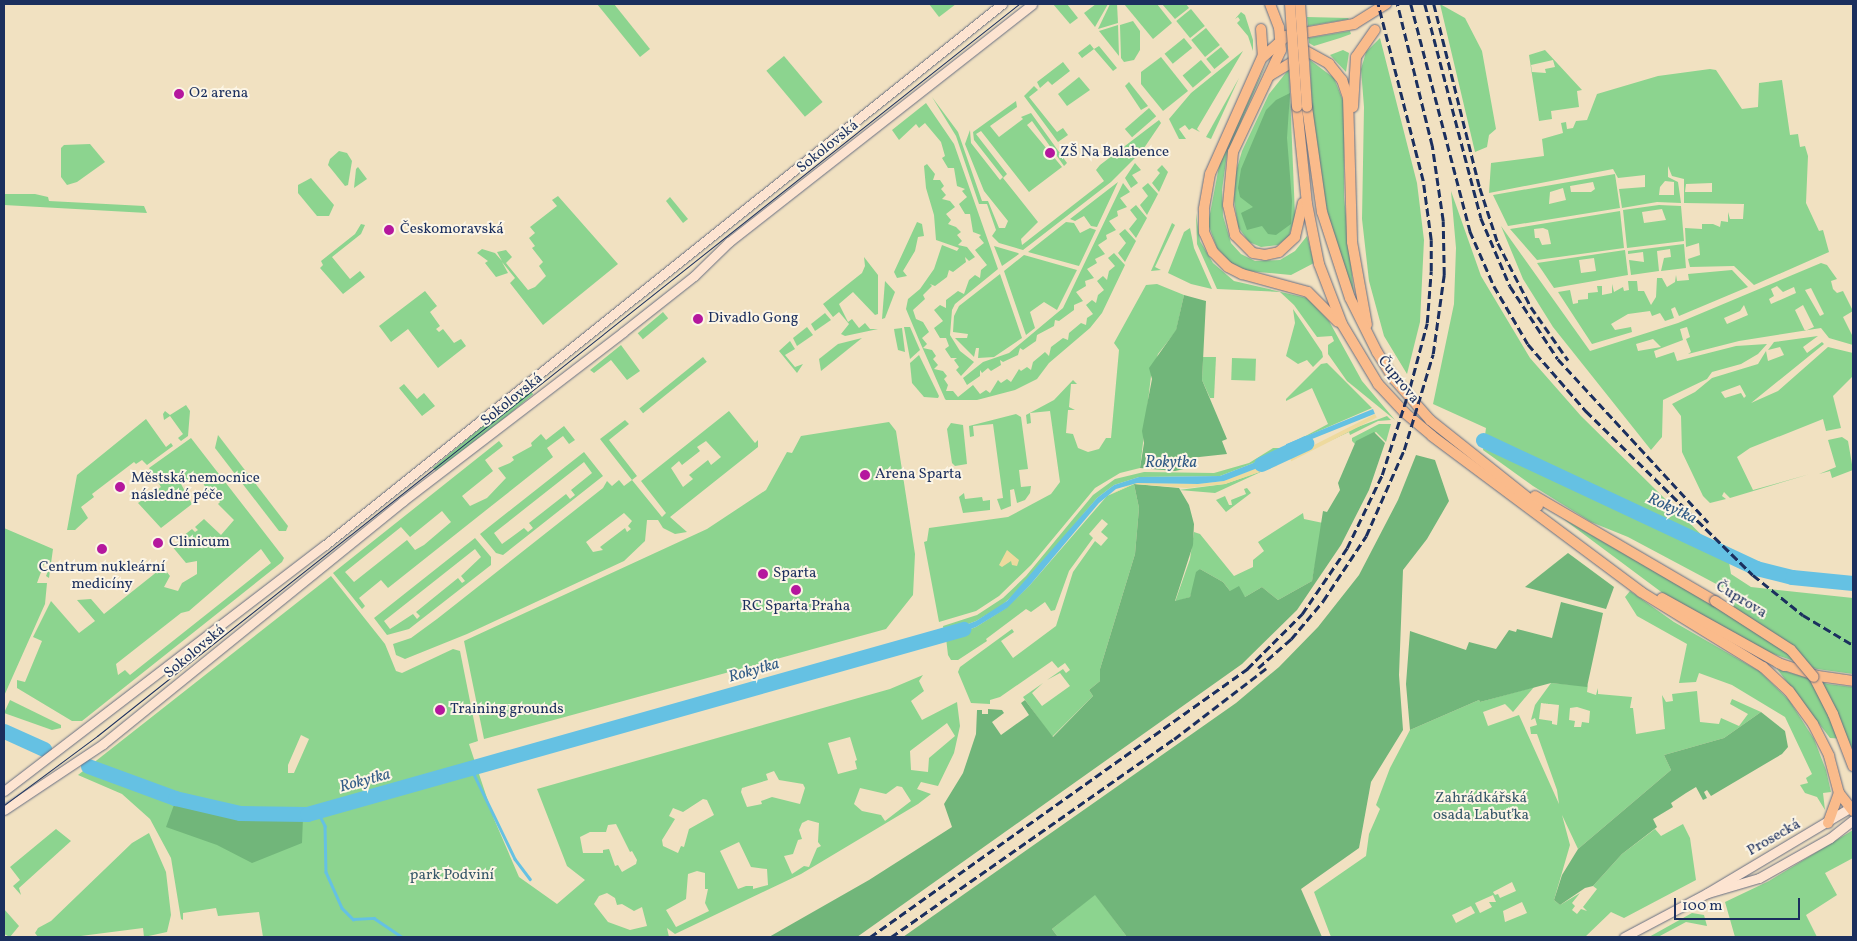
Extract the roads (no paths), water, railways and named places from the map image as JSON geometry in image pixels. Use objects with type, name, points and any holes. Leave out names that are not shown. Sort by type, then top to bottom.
[{"type":"main road","name":"Sokolovská","points":[[4,791],[325,545],[1002,4]]},
{"type":"main road","name":"Sokolovská","points":[[4,810],[111,738],[403,501],[694,276],[729,242],[1032,4]]},
{"type":"main road","points":[[1270,4],[1283,38],[1280,53],[1265,79],[1240,133],[1229,173],[1229,212],[1238,240],[1259,255],[1275,254],[1287,247],[1298,230],[1304,187]]},
{"type":"main road","name":"Čuprova","points":[[1290,4],[1302,107],[1322,212],[1350,298],[1377,352],[1394,379],[1430,420],[1650,591],[1705,624],[1784,666]]},
{"type":"main road","name":"Čuprova","points":[[1300,4],[1304,187],[1319,264],[1346,332],[1378,384],[1418,424],[1641,592],[1708,635],[1763,667],[1789,691],[1824,742],[1839,793],[1852,809]]},
{"type":"main road","points":[[1261,59],[1283,38],[1354,24],[1386,4]]},
{"type":"main road","points":[[1261,29],[1264,45],[1261,59],[1213,165],[1203,216],[1206,239],[1217,257],[1234,271],[1308,292],[1346,332]]},
{"type":"main road","points":[[1375,30],[1356,57],[1350,125],[1349,198],[1354,259],[1363,309],[1377,352]]},
{"type":"main road","points":[[1283,38],[1329,64],[1342,80],[1348,97],[1350,125]]},
{"type":"main road","points":[[1265,79],[1291,62],[1312,53]]},
{"type":"main road","name":"Čuprova","points":[[1483,462],[1549,506],[1766,632],[1800,658],[1823,692],[1853,766]]},
{"type":"main road","name":"Čuprova","points":[[1708,635],[1784,666]]},
{"type":"main road","points":[[1784,666],[1818,676],[1853,680]]},
{"type":"main road","points":[[1828,823],[1839,793]]},
{"type":"main road","name":"Prosecká","points":[[1624,937],[1707,893],[1852,809]]},
{"type":"main road","name":"Prosecká","points":[[1707,893],[1730,889],[1760,878],[1830,838],[1853,820]]},
{"type":"water","points":[[1373,409],[1375,414],[1288,449],[1286,444]]},
{"type":"water","points":[[1279,453],[1279,459],[1224,481],[1198,484],[1137,483],[1116,489],[1099,503],[1030,585],[1007,608],[976,627],[946,638],[944,633],[976,621],[1007,601],[1097,498],[1114,485],[1139,477],[1220,476]]},
{"type":"waterway","name":"Rokytka","points":[[1483,440],[1756,568],[1792,577],[1853,583]]},
{"type":"waterway","name":"Rokytka","points":[[1261,464],[1306,443]]},
{"type":"waterway","name":"Rokytka","points":[[88,766],[175,798],[240,813],[307,814],[963,629]]},
{"type":"waterway","name":"Rokytka","points":[[4,731],[44,749]]},
{"type":"waterway","points":[[472,770],[515,859],[530,879]]},
{"type":"waterway","points":[[317,810],[325,826],[326,872],[342,908],[353,919],[374,918],[402,937]]},
{"type":"tram line","points":[[4,805],[97,736],[1019,4]]},
{"type":"railway","points":[[870,937],[1247,669],[1302,614],[1347,548],[1382,475],[1410,387],[1427,323],[1431,271],[1431,240],[1423,181],[1378,4]]},
{"type":"railway","points":[[1258,668],[1291,639],[1323,601],[1366,536],[1404,450],[1433,354],[1444,275],[1443,221],[1432,146],[1397,4]]},
{"type":"railway","points":[[1411,4],[1470,231],[1494,286],[1528,344],[1586,411],[1753,575],[1803,615],[1853,645]]},
{"type":"railway","points":[[1425,4],[1481,218],[1510,286],[1558,359],[1708,522]]},
{"type":"railway","points":[[1434,4],[1480,188],[1498,243],[1531,307],[1568,360]]},
{"type":"railway","points":[[891,937],[1174,739],[1269,666]]},
{"type":"place","name":"O2 arena","points":[[179,94]]},
{"type":"place","name":"ZŠ Na Balabence","points":[[1050,153]]},
{"type":"place","name":"Českomoravská","points":[[389,230]]},
{"type":"place","name":"Divadlo Gong","points":[[698,319]]},
{"type":"place","name":"Arena Sparta","points":[[865,475]]},
{"type":"place","name":"Městská nemocnice následné péče","points":[[120,487]]},
{"type":"place","name":"Clinicum","points":[[158,543]]},
{"type":"place","name":"Centrum nukleární medicíny","points":[[102,549]]},
{"type":"place","name":"Sparta","points":[[763,574]]},
{"type":"place","name":"RC Sparta Praha","points":[[796,590]]},
{"type":"place","name":"Training grounds","points":[[440,710]]},
{"type":"park label","name":"Zahrádkářská osada Labuťka","points":[[1481,806]]},
{"type":"park label","name":"park Podviní","points":[[452,876]]}]
